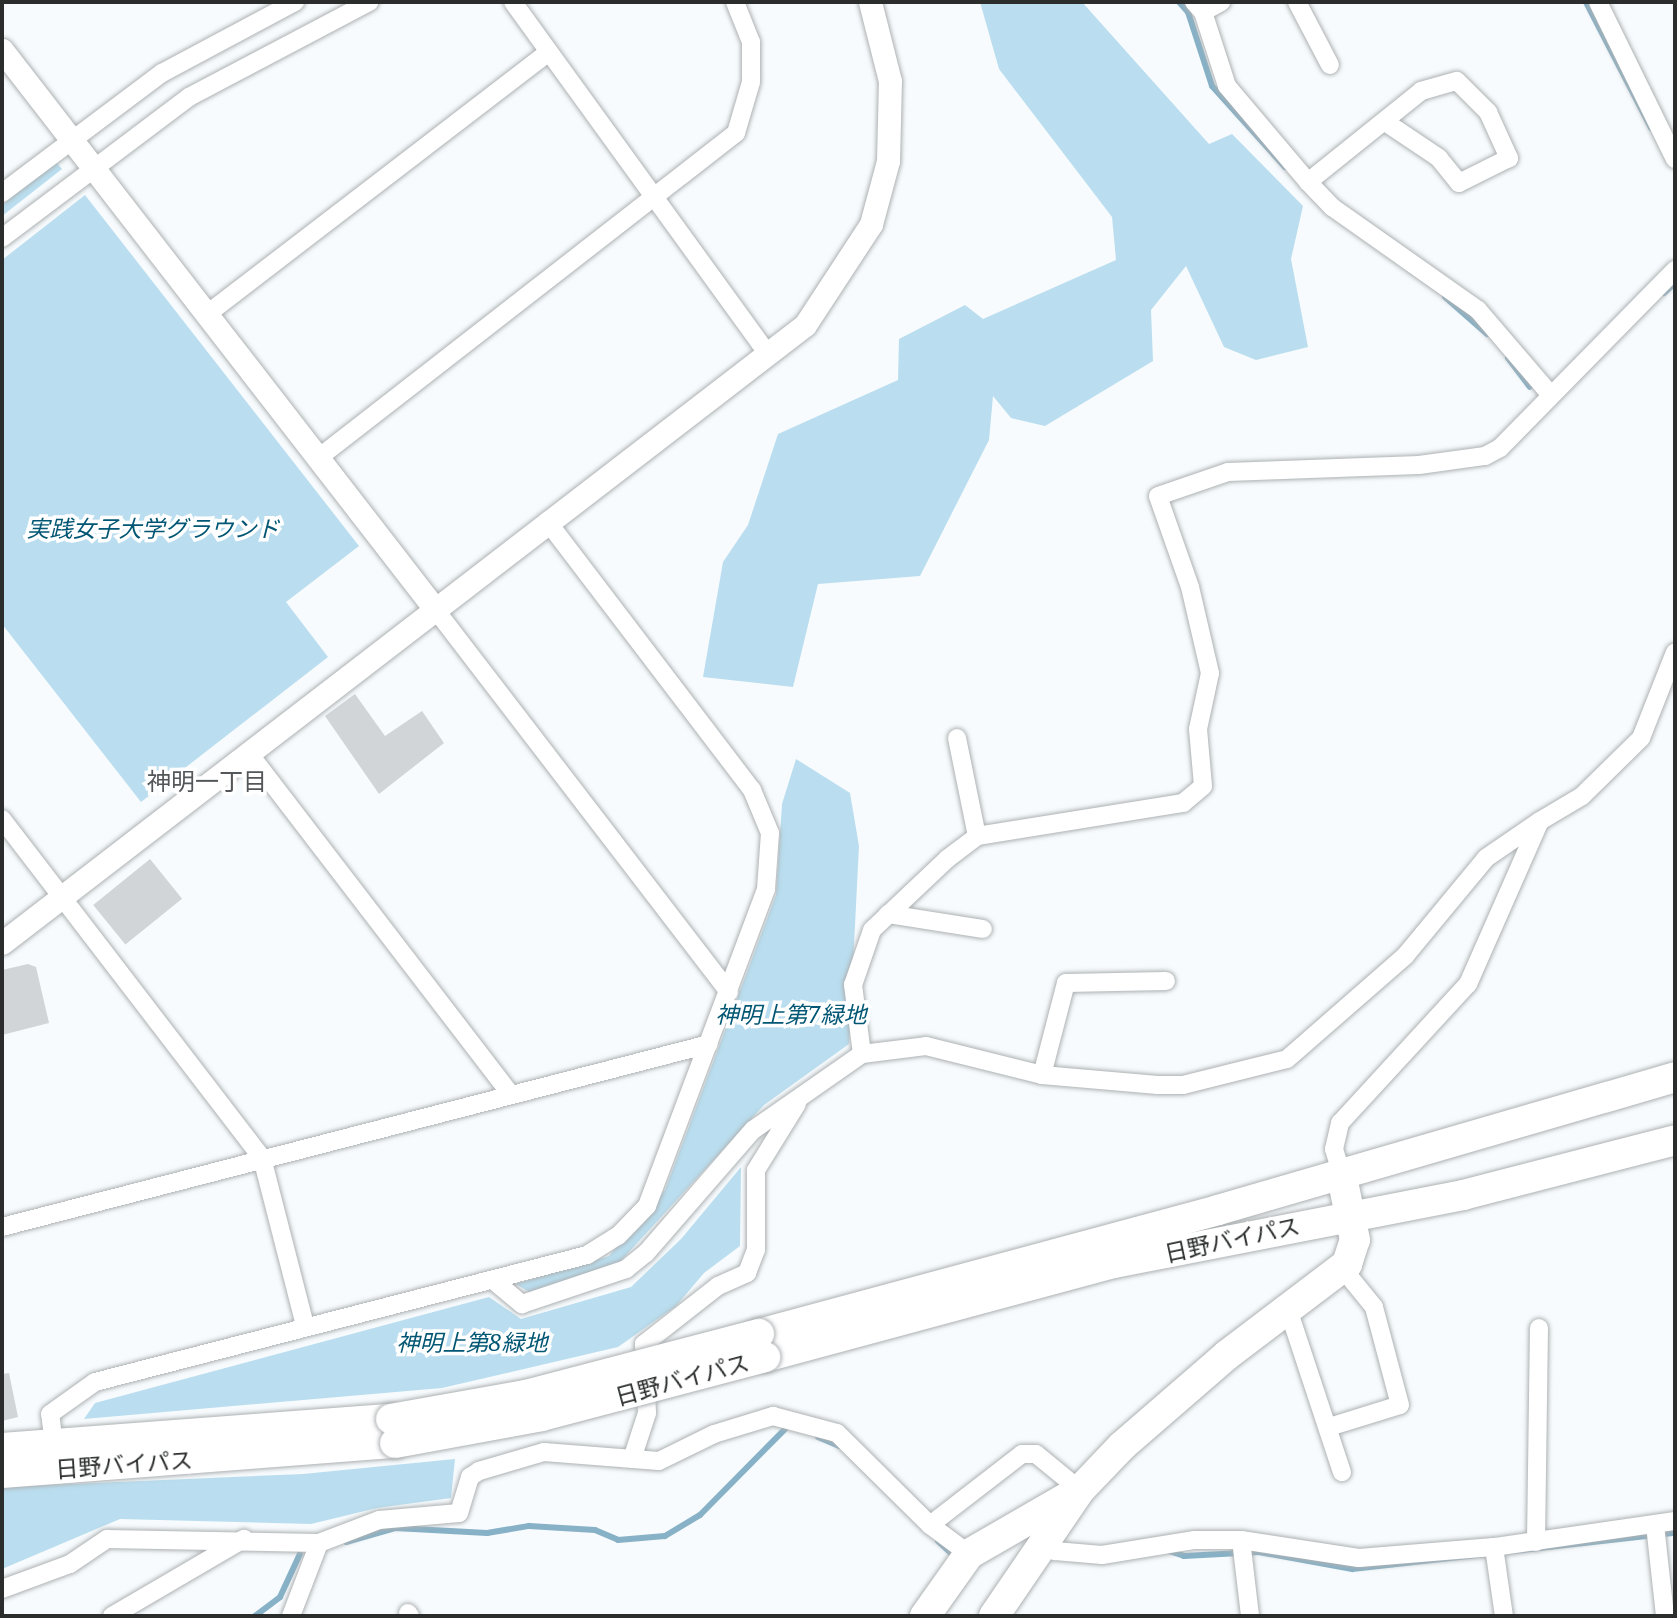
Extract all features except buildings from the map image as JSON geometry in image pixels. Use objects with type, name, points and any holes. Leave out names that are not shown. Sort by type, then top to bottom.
[{"type":"highway","name":"日野バイパス","points":[[762,1345],[1341,1172],[1675,1077]]},
{"type":"highway","name":"日野バイパス","points":[[2,1473],[393,1431],[526,1395],[762,1345],[1114,1263],[1463,1195],[1675,1140]]},
{"type":"highway","points":[[994,1616],[1046,1544],[1080,1490],[1162,1410],[1343,1269],[1353,1250],[1351,1215],[1341,1172]]},
{"type":"highway","name":"日野バイパス","points":[[2,1448],[393,1431]]},
{"type":"highway","points":[[925,1616],[969,1554],[1080,1490]]},
{"type":"street","points":[[2,193],[162,73],[295,2]]},
{"type":"street","points":[[2,238],[94,166],[189,97],[369,2]]},
{"type":"street","points":[[513,2],[653,201],[767,353]]},
{"type":"street","points":[[317,459],[653,201],[736,132],[751,82],[751,41],[735,2]]},
{"type":"street","points":[[2,943],[805,325],[840,278],[878,204],[892,109],[886,54],[870,2]]},
{"type":"street","points":[[1221,2],[1198,7],[1227,86],[1332,207],[1478,310],[1550,394]]},
{"type":"street","points":[[1297,2],[1330,65]]},
{"type":"street","points":[[1598,2],[1675,159]]},
{"type":"street","points":[[2,50],[73,138],[206,315],[729,992]]},
{"type":"street","points":[[206,315],[549,52]]},
{"type":"street","points":[[1308,182],[1421,91],[1457,81],[1488,112],[1509,158],[1460,183],[1439,158],[1384,121]]},
{"type":"street","points":[[862,1054],[856,967],[872,930],[977,836],[1183,803],[1203,786],[1198,729],[1210,673],[1190,587],[1158,496],[1228,472],[1419,465],[1485,456],[1500,449],[1550,394],[1675,270]]},
{"type":"street","points":[[54,1445],[50,1414],[95,1382],[587,1255],[632,1224],[653,1193],[729,992],[771,869],[763,810],[547,521]]},
{"type":"street","points":[[493,1280],[522,1304],[626,1269],[646,1253],[753,1130],[862,1054],[926,1046],[1042,1075],[1183,1085],[1287,1059],[1405,956],[1486,858],[1582,796],[1641,738],[1675,652]]},
{"type":"street","points":[[957,738],[977,836]]},
{"type":"street","points":[[248,752],[511,1095]]},
{"type":"street","points":[[2,819],[262,1158],[305,1326]]},
{"type":"street","points":[[1341,1172],[1334,1149],[1340,1123],[1468,984],[1540,821]]},
{"type":"street","points":[[888,914],[983,929]]},
{"type":"street","points":[[1042,1075],[1066,983],[1166,981]]},
{"type":"street","points":[[2,1227],[709,1044]]},
{"type":"street","points":[[632,1459],[647,1413],[644,1344],[718,1286],[747,1273],[756,1250],[756,1170],[803,1095]]},
{"type":"street","points":[[1329,1427],[1401,1405],[1374,1307],[1343,1269]]},
{"type":"street","points":[[1289,1309],[1342,1472]]},
{"type":"street","points":[[1536,1542],[1539,1328]]},
{"type":"street","points":[[2,1589],[70,1564],[107,1539],[244,1539],[319,1543],[379,1521],[459,1513],[470,1476],[544,1452],[659,1461],[714,1434],[773,1416],[837,1433],[930,1525],[969,1554]]},
{"type":"street","points":[[930,1525],[1022,1454],[1036,1454],[1080,1490]]},
{"type":"street","points":[[1046,1544],[1055,1552],[1102,1555],[1195,1541],[1241,1540],[1359,1558],[1494,1547],[1675,1521]]},
{"type":"street","points":[[1654,1525],[1664,1616]]},
{"type":"street","points":[[112,1616],[244,1539]]},
{"type":"street","points":[[1241,1540],[1250,1616]]},
{"type":"street","points":[[291,1616],[319,1543]]},
{"type":"street","points":[[1494,1547],[1504,1616]]},
{"type":"green space","points":[[980,2],[1082,2],[1209,144],[1232,134],[1303,206],[1291,259],[1308,347],[1256,360],[1224,347],[1186,266],[1151,310],[1153,361],[1045,426],[1011,418],[993,396],[989,440],[920,576],[818,584],[793,687],[703,677],[723,562],[748,525],[778,434],[898,380],[899,339],[965,305],[983,319],[1116,260],[1112,217],[999,69]]},
{"type":"green space","points":[[56,162],[62,169],[2,216],[2,205]]},
{"type":"green space","name":"実践女子大学グラウンド","points":[[85,195],[359,546],[286,602],[328,657],[141,802],[2,624],[2,260]]},
{"type":"green space","name":"神明上第7緑地","points":[[796,759],[850,793],[859,846],[849,1044],[764,1105],[617,1265],[529,1292],[516,1284],[609,1256],[665,1190],[776,895],[782,804]]},
{"type":"green space","name":"神明上第8緑地","points":[[741,1167],[740,1246],[704,1273],[676,1306],[618,1347],[442,1388],[84,1419],[95,1403],[489,1297],[521,1319],[631,1287],[681,1239]]},
{"type":"green space","points":[[455,1459],[451,1498],[377,1508],[311,1524],[120,1519],[2,1569],[2,1487],[303,1474]]},
{"type":"waterway","points":[[1179,2],[1188,12],[1212,86],[1285,167]]},
{"type":"waterway","points":[[1586,2],[1651,128]]},
{"type":"waterway","points":[[1664,293],[1675,283]]},
{"type":"waterway","points":[[1445,297],[1487,334]]},
{"type":"waterway","points":[[1508,358],[1530,387]]},
{"type":"waterway","points":[[346,1542],[395,1528],[487,1533],[529,1526],[595,1530],[618,1540],[665,1536],[700,1515],[787,1427]]},
{"type":"waterway","points":[[818,1437],[839,1446]]},
{"type":"waterway","points":[[1169,1551],[1184,1556],[1259,1552],[1352,1569],[1675,1533]]},
{"type":"waterway","points":[[938,1541],[951,1553]]},
{"type":"waterway","points":[[255,1616],[280,1597],[300,1554]]},
{"type":"district","name":"神明一丁目","points":[[207,781]]}]
